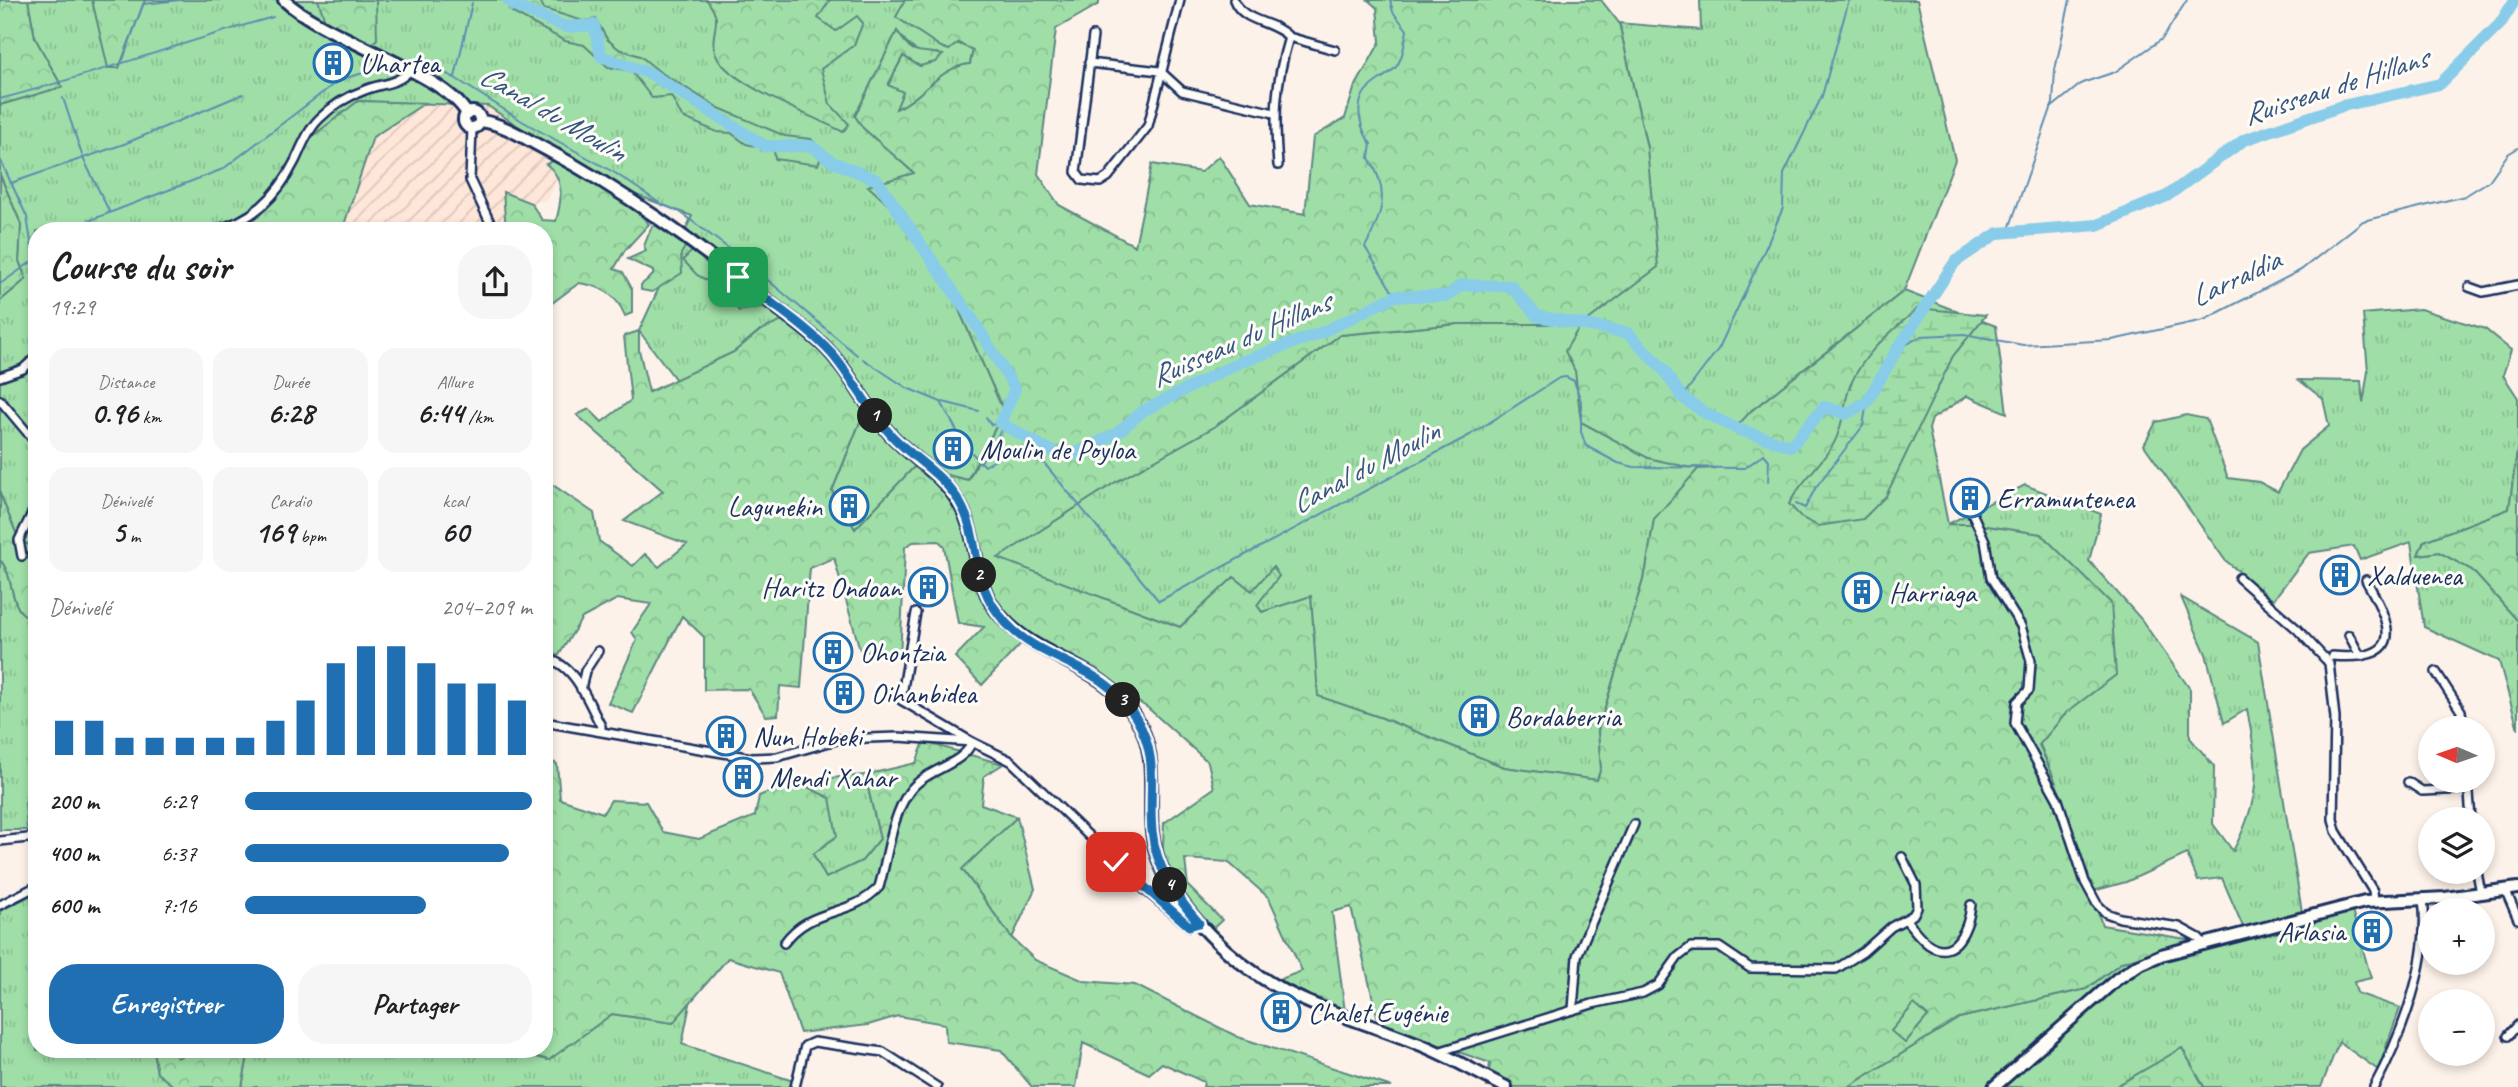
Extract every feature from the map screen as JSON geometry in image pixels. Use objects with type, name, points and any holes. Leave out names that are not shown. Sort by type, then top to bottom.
[{"type":"street","points":[[284,0],[317,26],[394,63],[448,94],[467,114],[477,113],[470,180],[490,222]]},
{"type":"street","points":[[1093,36],[1076,172],[1082,180],[1104,181],[1144,134],[1180,0]]},
{"type":"street","points":[[1234,0],[1242,13],[1283,30],[1289,37],[1335,50]]},
{"type":"street","points":[[1278,165],[1273,113],[1278,75],[1289,37]]},
{"type":"street","points":[[1090,63],[1160,71],[1182,91],[1273,113]]},
{"type":"street","points":[[237,222],[248,218],[268,201],[289,173],[313,125],[331,108],[365,90],[402,78],[409,71]]},
{"type":"street","points":[[476,125],[518,135],[614,187],[738,277],[834,356],[884,428],[934,472],[959,501],[971,530],[979,578],[997,612],[1025,638],[1107,683],[1136,717],[1147,739],[1153,764],[1152,827],[1158,860],[1174,891],[1199,923],[1256,975],[1295,999],[1438,1053],[1506,1087]]},
{"type":"street","points":[[2469,287],[2483,292],[2518,285]]},
{"type":"street","points":[[0,377],[23,369],[28,364]]},
{"type":"street","points":[[0,400],[28,433]]},
{"type":"street","points":[[1973,515],[1985,541],[1991,578],[2021,626],[2031,661],[2029,690],[2017,702],[2015,723],[2057,800],[2085,882],[2097,904],[2106,913],[2179,927],[2199,937],[2205,945]]},
{"type":"street","points":[[22,556],[19,540],[28,522]]},
{"type":"street","points":[[2239,578],[2297,629],[2329,663],[2336,768],[2333,819],[2336,831],[2373,891],[2374,901]]},
{"type":"street","points":[[2332,656],[2360,656],[2385,644],[2389,636],[2388,624],[2366,580]]},
{"type":"street","points":[[916,613],[901,700],[972,742],[1011,761],[1145,890],[1189,926],[1199,923]]},
{"type":"street","points":[[2349,635],[2360,656]]},
{"type":"street","points":[[581,690],[583,677],[598,651]]},
{"type":"street","points":[[553,660],[566,667],[601,726],[601,731]]},
{"type":"street","points":[[2437,672],[2462,716]]},
{"type":"street","points":[[553,723],[752,758],[777,757],[840,739],[898,737],[972,742]]},
{"type":"street","points":[[784,943],[796,926],[804,921],[853,905],[879,887],[900,808],[910,791],[934,769],[951,764],[969,749],[972,742]]},
{"type":"street","points":[[2408,782],[2418,788]]},
{"type":"street","points":[[1573,1010],[1577,956],[1634,824]]},
{"type":"street","points":[[0,841],[28,838]]},
{"type":"street","points":[[1438,1053],[1573,1010],[1643,993],[1658,985],[1678,957],[1691,947],[1719,947],[1750,968],[1836,969],[1863,952],[1891,927],[1906,920],[1917,908],[1916,885],[1902,857]]},
{"type":"street","points":[[2479,884],[2481,893]]},
{"type":"street","points":[[2433,898],[2518,888]]},
{"type":"street","points":[[2505,890],[2518,919]]},
{"type":"street","points":[[0,905],[28,891]]},
{"type":"street","points":[[1994,1087],[2116,979],[2138,965],[2161,955],[2374,901],[2418,899]]},
{"type":"street","points":[[1906,920],[1925,942],[1934,948],[1945,948],[1954,945],[1962,937],[1969,923],[1970,905]]},
{"type":"street","points":[[2374,1087],[2412,995],[2418,970]]},
{"type":"street","points":[[2508,1037],[2518,1026]]},
{"type":"street","points":[[794,1087],[806,1046],[814,1042],[883,1052],[937,1087]]},
{"type":"shaded area","points":[[425,103],[488,106],[551,147],[546,164],[558,178],[548,200],[531,203],[504,193],[506,222],[345,222],[373,137]]},
{"type":"green space","points":[[0,0],[28,0],[35,38],[62,87],[0,105]]},
{"type":"green space","points":[[28,0],[905,0],[897,17],[973,50],[970,64],[949,71],[896,109],[888,85],[903,56],[920,66],[938,53],[919,52],[897,31],[855,116],[864,128],[915,174],[869,186],[908,223],[945,278],[1004,412],[967,480],[914,467],[855,529],[832,491],[864,412],[760,330],[734,352],[676,380],[639,331],[692,216],[600,181],[488,106],[358,101],[294,168],[282,191],[259,216],[247,222],[28,222],[28,544],[19,540],[0,494],[0,301],[26,279],[19,261],[21,224],[0,175],[0,105],[62,87],[35,38]]},
{"type":"green space","points":[[92,0],[145,0],[119,68],[108,68]]},
{"type":"green space","points":[[318,0],[376,0],[377,39],[369,47],[326,23]]},
{"type":"green space","points":[[504,0],[540,0],[544,9],[583,21],[596,19],[607,39],[619,49],[640,56],[660,72],[719,108],[785,136],[811,139],[823,151],[818,165],[775,159],[774,150],[746,144],[731,133],[717,132],[682,117],[671,96],[652,98],[631,71],[608,67],[584,45],[565,41],[513,13]]},
{"type":"green space","points":[[707,0],[830,0],[818,18],[836,31],[857,16],[863,23],[854,45],[821,69],[830,104],[849,124],[843,132],[754,88],[724,66],[714,50],[716,17]]},
{"type":"green space","points":[[905,0],[1099,0],[1099,4],[1056,29],[1038,174],[1059,205],[1135,246],[1152,164],[1201,172],[1219,156],[1250,204],[1305,214],[1313,137],[1345,118],[1354,89],[1380,42],[1377,8],[1368,0],[1601,0],[1619,23],[1647,148],[1658,267],[1583,324],[1628,333],[1663,369],[1682,397],[1705,413],[1738,425],[1751,411],[1904,291],[1996,326],[2007,413],[1967,396],[1932,419],[1929,429],[1948,524],[1973,524],[2041,534],[2111,603],[2116,675],[2067,712],[2039,745],[2056,783],[2102,925],[2192,940],[2122,962],[2086,989],[1959,1018],[1848,1087],[1487,1087],[1490,1063],[1379,1024],[1351,907],[1332,912],[1345,1012],[1282,986],[1281,979],[1302,971],[1269,898],[1228,862],[1185,859],[1188,886],[1222,920],[1207,934],[1162,868],[1164,823],[1214,788],[1208,762],[1148,708],[1030,634],[982,685],[955,657],[984,627],[958,623],[944,546],[939,541],[913,542],[905,547],[900,659],[860,650],[834,558],[810,568],[801,688],[780,686],[778,715],[766,716],[749,689],[704,690],[704,637],[682,616],[633,713],[608,703],[637,640],[632,632],[651,604],[617,599],[582,618],[559,655],[553,655],[553,485],[594,513],[599,541],[633,566],[645,554],[659,567],[687,544],[624,521],[663,491],[577,415],[589,409],[602,422],[631,400],[624,336],[639,331],[639,350],[649,392],[734,352],[761,330],[785,320],[824,350],[864,412],[832,491],[855,529],[914,467],[968,480],[1004,412],[945,278],[908,223],[868,186],[914,173],[863,128],[855,116],[897,31],[913,49],[943,55],[935,62],[920,66],[903,56],[888,85],[903,92],[896,109],[915,98],[949,71],[970,64],[973,50],[958,43],[949,50],[896,17]],"holes":[[[1458,324],[1581,324],[1565,351],[1575,371],[1581,422],[1648,458],[1687,467],[1716,468],[1698,469],[1654,519],[1646,570],[1598,731],[1601,768],[1597,780],[1504,767],[1382,718],[1318,696],[1311,596],[1262,612],[1257,605],[1279,576],[1273,567],[1252,591],[1234,577],[1180,627],[998,558],[1114,483],[1214,427],[1340,335]]]},
{"type":"green space","points":[[1700,0],[1917,0],[1955,160],[1904,291],[1751,411],[1773,448],[1654,519],[1646,570],[1598,731],[1601,768],[1597,780],[1504,767],[1382,718],[1317,696],[1311,596],[1262,612],[1257,605],[1279,576],[1252,591],[1234,577],[1180,627],[997,558],[1114,483],[1214,427],[1340,335],[1458,324],[1647,148],[1619,23],[1701,30]]},
{"type":"green space","points":[[358,101],[425,103],[373,137],[345,222],[247,222],[258,217],[282,190],[309,139]]},
{"type":"green space","points":[[553,161],[627,201],[649,224],[625,250],[614,269],[623,272],[632,289],[632,313],[625,316],[618,302],[608,293],[595,286],[579,283],[553,302],[553,222],[505,222],[503,192],[531,203],[542,220],[556,221],[560,205],[559,183],[546,164]]},
{"type":"green space","points":[[0,175],[21,224],[19,261],[26,279],[0,301]]},
{"type":"green space","points":[[657,225],[676,236],[685,247],[681,254],[682,273],[652,292],[641,290],[641,285],[653,275],[653,271],[628,259],[646,251],[644,246],[652,226]]},
{"type":"green space","points":[[692,251],[752,295],[760,307],[739,311],[723,289],[697,275],[683,260]]},
{"type":"green space","points":[[1918,308],[1986,315],[1953,356],[1886,496],[1863,519],[1818,526],[1802,518],[1789,504],[1834,443],[1856,374],[1879,343]]},
{"type":"green space","points":[[2420,309],[2485,329],[2511,350],[2503,375],[2518,398],[2518,444],[2509,509],[2424,541],[2419,555],[2439,552],[2472,570],[2518,621],[2518,729],[2499,661],[2424,627],[2411,542],[2360,560],[2354,546],[2309,553],[2273,600],[2225,560],[2144,445],[2156,422],[2186,415],[2206,419],[2228,478],[2259,482],[2278,492],[2300,450],[2329,426],[2323,399],[2299,380],[2361,381],[2363,403],[2368,371],[2363,314]]},
{"type":"green space","points":[[2518,444],[2518,621],[2472,570],[2439,552],[2418,555],[2424,541],[2509,509]]},
{"type":"green space","points":[[2025,485],[2101,514],[2089,561],[2141,619],[2190,689],[2190,738],[2214,766],[2213,824],[2233,851],[2254,797],[2254,748],[2247,709],[2224,723],[2206,654],[2181,597],[2258,642],[2302,912],[2352,911],[2371,978],[2354,982],[2357,993],[2400,1008],[2378,1070],[2339,1042],[2321,1087],[2204,1087],[2182,1048],[2115,1087],[1848,1087],[1959,1018],[2086,989],[2122,962],[2192,940],[2244,929],[2222,878],[2198,881],[2187,854],[2126,882],[2093,891],[2056,783],[1948,524]]},
{"type":"green space","points":[[0,494],[19,540],[28,544],[28,617],[16,604],[9,576],[0,560]]},
{"type":"green space","points":[[0,560],[9,576],[16,604],[28,617],[28,801],[25,802],[27,830],[0,830]]},
{"type":"green space","points":[[924,742],[1003,764],[984,776],[981,804],[1017,817],[962,869],[1012,938],[1035,960],[1084,981],[1135,985],[1238,1037],[1392,1087],[1203,1087],[1204,1082],[1162,1063],[1149,1074],[1083,1043],[1076,1087],[1032,1087],[1001,1050],[946,1042],[945,1024],[898,1016],[868,1025],[800,1033],[779,973],[728,958],[673,1023],[612,1014],[553,1057],[553,762],[557,764],[560,799],[603,813],[611,800],[646,802],[663,832],[699,839],[755,816],[759,796],[795,781],[830,798],[837,836],[813,854],[826,878],[862,861],[880,839],[865,775],[916,763]]},
{"type":"green space","points":[[865,775],[880,839],[862,861],[826,878],[813,854],[795,781]]},
{"type":"green space","points":[[1017,817],[1035,889],[1012,938],[962,869]]},
{"type":"green space","points":[[28,897],[28,1058],[154,1058],[157,1073],[175,1087],[0,1087],[0,911]]},
{"type":"green space","points":[[691,999],[682,1044],[793,1081],[791,1087],[242,1087],[247,1058],[548,1060],[612,1014],[673,1023]]},
{"type":"green space","points":[[1914,1004],[1928,1016],[1905,1043],[1891,1031]]},
{"type":"green space","points":[[2182,1048],[2204,1087],[2115,1087]]},
{"type":"green space","points":[[154,1058],[247,1058],[242,1087],[175,1087],[157,1073]]},
{"type":"waterway","points":[[123,60],[143,4],[180,0]]},
{"type":"waterway","name":"Ruisseau du Hillans","points":[[508,0],[514,6],[566,27],[594,25],[601,56],[651,74],[765,146],[811,146],[833,162],[877,180],[977,326],[1015,389],[1000,423],[1055,453],[1071,455],[1116,434],[1143,411],[1236,364],[1323,332],[1395,296],[1447,296],[1461,285],[1511,286],[1537,316],[1628,333],[1663,369],[1682,397],[1705,413],[1737,429],[1791,446],[1824,407]]},
{"type":"waterway","points":[[1390,0],[1393,12],[1407,30],[1403,50],[1396,67],[1365,92],[1359,112],[1364,132],[1371,144],[1369,158],[1376,170],[1382,192],[1380,213],[1365,247],[1395,296]]},
{"type":"waterway","points":[[1682,397],[1719,348],[1783,208],[1784,174],[1822,96],[1849,0]]},
{"type":"waterway","points":[[2008,232],[2053,103],[2055,70],[2070,0]]},
{"type":"waterway","points":[[2051,108],[2082,83],[2115,72],[2162,39],[2187,0]]},
{"type":"waterway","name":"Ruisseau de Hillans","points":[[1829,408],[1846,414],[1867,402],[1896,351],[1955,262],[1998,233],[2097,225],[2167,196],[2244,140],[2342,106],[2440,84],[2500,24],[2515,0]]},
{"type":"waterway","points":[[455,77],[472,3]]},
{"type":"waterway","points":[[0,99],[273,17]]},
{"type":"waterway","name":"Canal du Moulin","points":[[407,64],[423,62],[455,78],[522,121],[615,173],[661,204],[680,212],[744,260]]},
{"type":"waterway","name":"Canal du Moulin","points":[[86,222],[223,169],[339,80],[391,65]]},
{"type":"waterway","points":[[11,183],[124,144],[243,94]]},
{"type":"waterway","points":[[63,98],[83,158],[110,213]]},
{"type":"waterway","name":"Larraldia","points":[[1896,351],[1921,336],[1964,334],[2023,345],[2112,340],[2204,320],[2301,270],[2363,221],[2465,196],[2489,181],[2508,154],[2518,148]]},
{"type":"waterway","points":[[0,159],[28,223]]},
{"type":"waterway","name":"Canal du Moulin","points":[[0,284],[28,264]]},
{"type":"waterway","name":"Canal du Moulin","points":[[751,266],[857,355]]},
{"type":"waterway","name":"Canal du Moulin","points":[[863,359],[907,388],[941,402],[957,431]]},
{"type":"waterway","name":"Canal du Moulin","points":[[972,453],[985,466],[1016,448],[1033,450],[1159,601],[1470,435],[1559,378],[1566,377],[1574,381],[1581,401],[1581,432],[1586,446],[1618,463],[1634,467],[1745,468],[1764,454],[1769,460],[1768,482]]},
{"type":"waterway","points":[[943,402],[979,411]]},
{"type":"waterway","name":"Canal du Moulin","points":[[1796,504],[1805,508],[1816,487],[1863,426],[1867,402]]},
{"type":"waterway","points":[[986,417],[991,425],[1000,423]]},
{"type":"waterway","points":[[980,463],[1004,426]]},
{"type":"place","name":"Uhartea","points":[[333,63]]},
{"type":"place","name":"Moulin de Poyloa","points":[[953,449]]},
{"type":"place","name":"Erramuntenea","points":[[1970,498]]},
{"type":"place","name":"Lagunekin","points":[[849,506]]},
{"type":"place","name":"Xalduenea","points":[[2340,575]]},
{"type":"place","name":"Haritz Ondoan","points":[[928,587]]},
{"type":"place","name":"Harriaga","points":[[1862,592]]},
{"type":"place","name":"Ohontzia","points":[[833,652]]},
{"type":"place","name":"Oihanbidea","points":[[844,693]]},
{"type":"place","name":"Bordaberria","points":[[1479,716]]},
{"type":"place","name":"Nun Hobeki","points":[[726,736]]},
{"type":"place","name":"Mendi Xahar","points":[[743,777]]},
{"type":"place","name":"Arlasia","points":[[2372,931]]},
{"type":"place","name":"Chalet Eugénie","points":[[1281,1012]]},
{"type":"route","points":[[738,277],[823,345],[834,356],[884,428],[949,488],[966,515],[983,589],[1008,626],[1038,646],[1107,683],[1136,717],[1147,739],[1153,764],[1152,827],[1158,860],[1174,891],[1199,923],[1189,926],[1116,862]]}]
